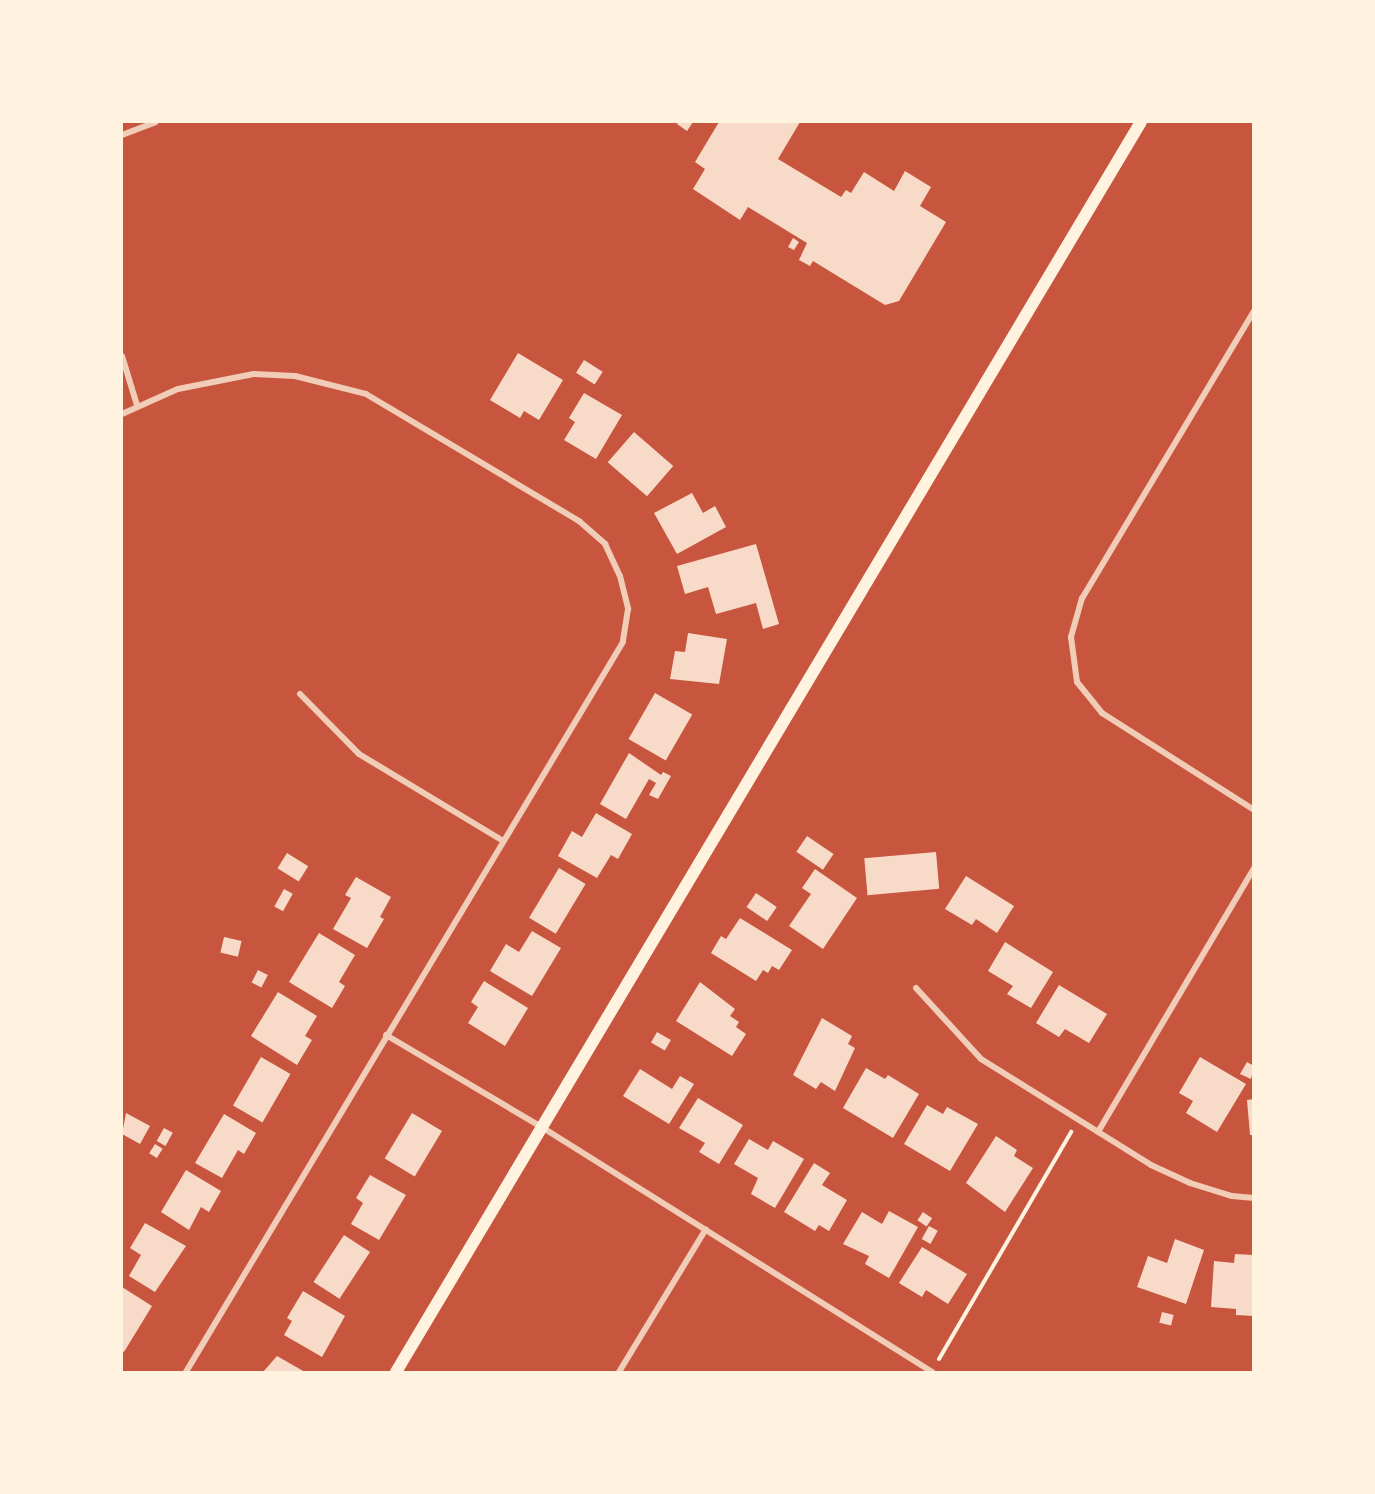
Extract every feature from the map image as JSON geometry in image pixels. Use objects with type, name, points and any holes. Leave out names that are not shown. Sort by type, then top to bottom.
[{"type":"main road","points":[[396,1372],[540,1126],[1141,122]]},
{"type":"street","points":[[122,135],[156,122]]},
{"type":"street","points":[[1254,310],[1082,598],[1071,637],[1077,682],[1102,713],[1254,810]]},
{"type":"street","points":[[122,356],[136,405]]},
{"type":"street","points":[[122,414],[136,405],[178,389],[254,374],[295,376],[366,394],[579,521],[605,544],[620,576],[628,609],[623,642],[186,1372]]},
{"type":"street","points":[[300,694],[359,754],[503,841]]},
{"type":"street","points":[[1098,1132],[1254,868]]},
{"type":"street","points":[[916,988],[981,1059],[1151,1165],[1190,1183],[1232,1196],[1254,1198]]},
{"type":"street","points":[[386,1035],[540,1126],[931,1372]]},
{"type":"street","points":[[619,1372],[706,1229]]},
{"type":"path","points":[[931,1372],[1079,1120]]},
{"type":"building","points":[[678,122],[693,122],[687,131],[677,124]]},
{"type":"building","points":[[719,122],[800,122],[778,159],[841,197],[846,190],[851,193],[864,172],[894,191],[905,171],[931,187],[920,206],[946,222],[899,301],[885,305],[813,261],[810,266],[799,260],[807,243],[748,207],[740,220],[693,189],[705,169],[695,162]]},
{"type":"building","points":[[793,238],[799,242],[794,250],[788,247]]},
{"type":"building","points":[[518,353],[563,380],[539,420],[524,411],[520,418],[490,400]]},
{"type":"building","points":[[584,360],[603,372],[595,384],[576,373]]},
{"type":"building","points":[[584,393],[622,415],[596,459],[564,440],[575,422],[569,418]]},
{"type":"building","points":[[634,432],[673,466],[647,496],[608,462]]},
{"type":"building","points":[[692,493],[703,513],[715,506],[726,527],[677,554],[654,513]]},
{"type":"building","points":[[756,544],[779,624],[763,629],[756,603],[716,614],[708,587],[685,594],[677,566]]},
{"type":"building","points":[[688,633],[727,639],[719,684],[670,679],[675,651],[685,652]]},
{"type":"building","points":[[655,693],[692,714],[666,760],[628,739]]},
{"type":"building","points":[[629,753],[661,775],[663,772],[671,776],[658,799],[649,795],[656,783],[649,779],[626,819],[600,804]]},
{"type":"building","points":[[596,813],[632,834],[618,859],[611,855],[597,878],[558,856],[572,831],[582,837]]},
{"type":"building","points":[[807,836],[834,854],[823,870],[796,852]]},
{"type":"building","points":[[936,852],[939,889],[867,895],[864,858]]},
{"type":"building","points":[[287,853],[308,866],[299,882],[277,868]]},
{"type":"building","points":[[559,868],[586,884],[556,934],[529,918]]},
{"type":"building","points":[[815,869],[857,898],[823,949],[789,926],[811,894],[802,888]]},
{"type":"building","points":[[966,876],[1014,906],[997,933],[976,919],[972,925],[945,909]]},
{"type":"building","points":[[356,877],[391,897],[380,917],[384,919],[367,948],[333,929],[351,898],[345,895]]},
{"type":"building","points":[[284,889],[293,894],[283,911],[274,906]]},
{"type":"building","points":[[756,893],[777,907],[767,921],[746,907]]},
{"type":"building","points":[[740,918],[792,950],[779,970],[772,966],[768,973],[763,970],[756,981],[711,953],[721,936],[726,939]]},
{"type":"building","points":[[532,931],[561,948],[532,996],[490,971],[506,944],[519,952]]},
{"type":"building","points":[[319,933],[355,955],[339,982],[345,986],[332,1008],[289,982]]},
{"type":"building","points":[[224,937],[242,941],[238,957],[220,953]]},
{"type":"building","points":[[1005,942],[1053,972],[1031,1008],[1007,994],[1013,986],[988,971]]},
{"type":"building","points":[[258,970],[268,975],[261,987],[252,982]]},
{"type":"building","points":[[484,981],[528,1008],[505,1046],[468,1023],[478,1007],[471,1002]]},
{"type":"building","points":[[700,982],[735,1009],[730,1016],[739,1022],[736,1027],[746,1034],[732,1056],[676,1021]]},
{"type":"building","points":[[1059,985],[1107,1014],[1089,1043],[1065,1029],[1059,1037],[1036,1023]]},
{"type":"building","points":[[278,992],[317,1016],[305,1036],[312,1040],[297,1065],[251,1036]]},
{"type":"building","points":[[822,1018],[852,1036],[848,1044],[855,1048],[835,1091],[821,1082],[816,1089],[793,1075]]},
{"type":"building","points":[[657,1032],[671,1040],[665,1050],[651,1042]]},
{"type":"building","points":[[261,1057],[290,1074],[262,1122],[233,1105]]},
{"type":"building","points":[[1200,1057],[1246,1084],[1217,1132],[1186,1113],[1193,1101],[1179,1093]]},
{"type":"building","points":[[1247,1062],[1254,1066],[1251,1079],[1240,1074]]},
{"type":"building","points":[[866,1068],[885,1079],[888,1075],[919,1094],[893,1138],[843,1108]]},
{"type":"building","points":[[640,1069],[672,1089],[680,1076],[694,1084],[669,1124],[623,1096]]},
{"type":"building","points":[[698,1098],[743,1125],[719,1164],[699,1152],[705,1143],[679,1128]]},
{"type":"building","points":[[1254,1099],[1254,1135],[1250,1135],[1247,1100]]},
{"type":"building","points":[[927,1105],[943,1114],[947,1107],[978,1124],[950,1171],[904,1144]]},
{"type":"building","points":[[126,1113],[150,1126],[140,1144],[122,1134]]},
{"type":"building","points":[[412,1113],[442,1131],[415,1176],[385,1158]]},
{"type":"building","points":[[224,1114],[256,1133],[244,1154],[238,1150],[222,1178],[195,1163]]},
{"type":"building","points":[[164,1128],[173,1133],[165,1146],[157,1141]]},
{"type":"building","points":[[996,1136],[1017,1150],[1014,1156],[1033,1168],[1005,1212],[966,1183]]},
{"type":"building","points":[[749,1139],[768,1150],[773,1141],[804,1159],[775,1208],[751,1194],[758,1178],[734,1164]]},
{"type":"building","points":[[155,1144],[163,1149],[157,1158],[149,1153]]},
{"type":"building","points":[[814,1163],[830,1173],[822,1185],[847,1200],[829,1231],[819,1225],[815,1231],[784,1212]]},
{"type":"building","points":[[186,1170],[221,1191],[209,1212],[201,1207],[189,1230],[161,1212]]},
{"type":"building","points":[[370,1175],[406,1195],[379,1240],[351,1224],[363,1203],[356,1198]]},
{"type":"building","points":[[889,1211],[918,1227],[889,1278],[865,1264],[869,1256],[843,1244],[862,1212],[882,1224]]},
{"type":"building","points":[[923,1212],[932,1218],[927,1226],[917,1220]]},
{"type":"building","points":[[145,1223],[186,1246],[155,1292],[129,1276],[141,1255],[130,1248]]},
{"type":"building","points":[[929,1226],[938,1231],[930,1244],[922,1239]]},
{"type":"building","points":[[344,1235],[370,1252],[339,1299],[314,1282]]},
{"type":"building","points":[[1175,1239],[1204,1250],[1186,1304],[1137,1287],[1148,1256],[1167,1263]]},
{"type":"building","points":[[922,1247],[967,1274],[948,1304],[926,1290],[922,1297],[899,1283]]},
{"type":"building","points":[[1235,1254],[1254,1255],[1254,1316],[1236,1315],[1236,1309],[1211,1307],[1214,1261],[1234,1263]]},
{"type":"building","points":[[122,1287],[152,1306],[124,1352],[122,1350]]},
{"type":"building","points":[[303,1291],[345,1316],[322,1357],[284,1335],[292,1321],[287,1318]]},
{"type":"building","points":[[1162,1312],[1174,1315],[1171,1326],[1159,1323]]},
{"type":"building","points":[[277,1356],[305,1372],[263,1372]]}]
